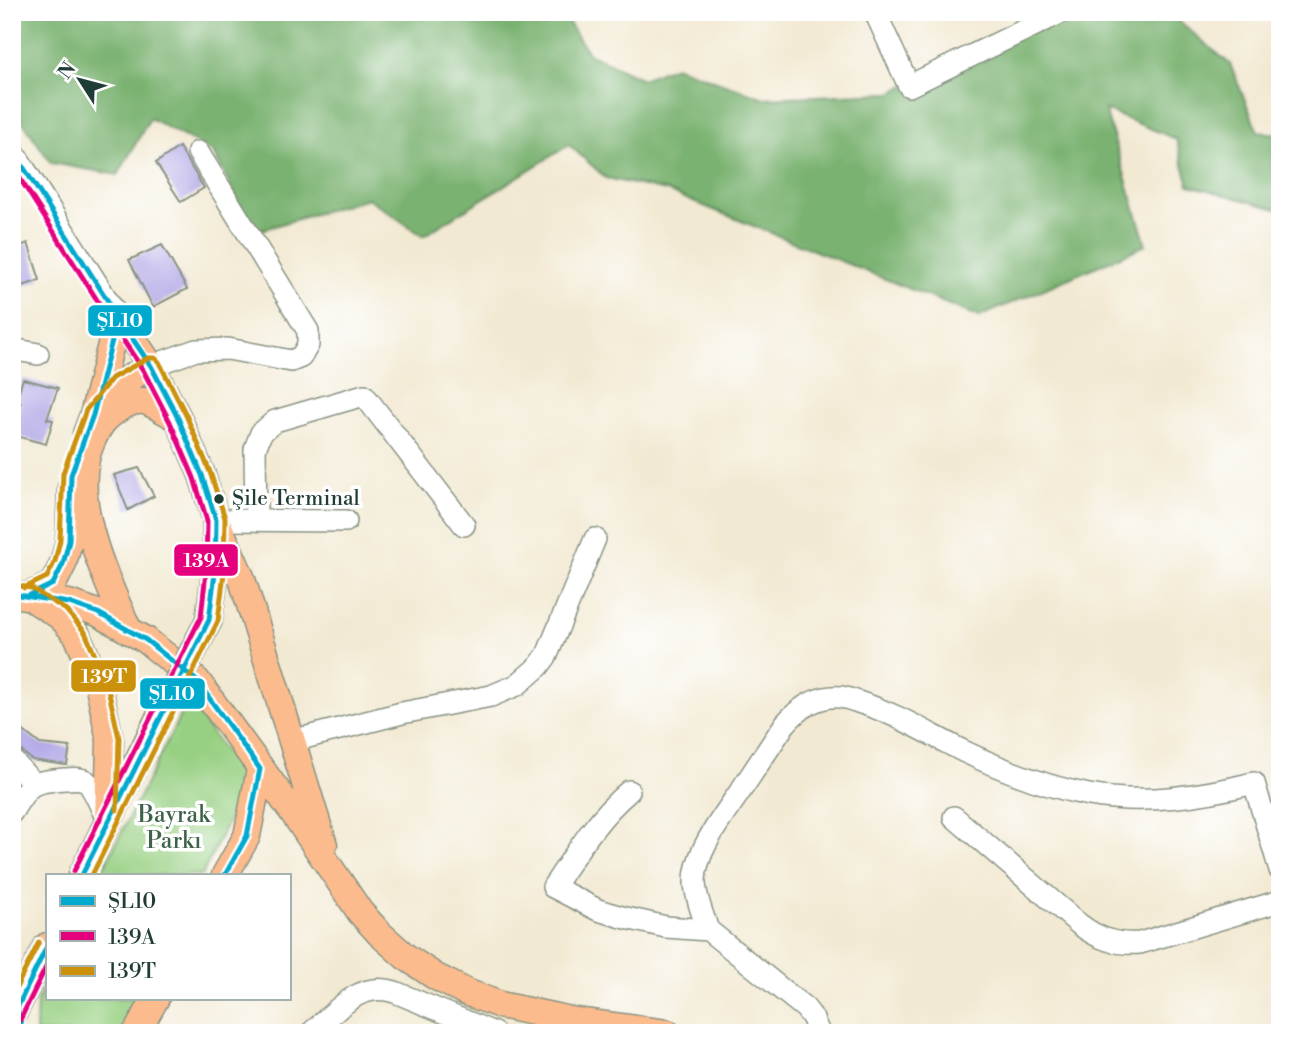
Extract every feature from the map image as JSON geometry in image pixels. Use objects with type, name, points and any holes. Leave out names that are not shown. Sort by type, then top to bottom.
[{"type":"main road","points":[[118,317],[151,366],[178,418],[202,475],[216,520],[242,579],[331,870]]},
{"type":"main road","points":[[20,595],[53,584],[63,564],[69,541],[71,475],[93,415],[118,317]]},
{"type":"main road","points":[[93,415],[117,385],[151,366]]},
{"type":"main road","points":[[129,631],[100,564],[87,516],[84,477],[87,452],[101,422],[121,405],[143,401],[178,418]]},
{"type":"main road","points":[[82,874],[209,620],[215,573],[216,520]]},
{"type":"main road","points":[[20,595],[69,603],[98,612],[146,640],[197,681],[292,811],[360,912],[406,957],[436,977],[500,1005],[615,1030],[667,1033]]},
{"type":"main road","points":[[20,595],[61,617],[77,635],[99,687],[110,740],[108,822]]},
{"type":"main road","points":[[226,874],[247,836],[260,769]]},
{"type":"main road","points":[[247,836],[266,820],[292,811]]},
{"type":"main road","points":[[18,1019],[46,949]]},
{"type":"main road","points":[[136,1033],[155,1000]]},
{"type":"street","points":[[875,12],[909,86],[1062,12]]},
{"type":"street","points":[[12,149],[118,317]]},
{"type":"street","points":[[151,366],[196,350],[228,348],[291,361],[301,357],[307,345],[308,331],[198,152]]},
{"type":"street","points":[[12,349],[38,354]]},
{"type":"street","points":[[256,520],[255,449],[261,433],[275,421],[364,395],[464,525]]},
{"type":"street","points":[[216,520],[346,521]]},
{"type":"street","points":[[292,741],[402,713],[491,696],[517,685],[539,666],[547,655],[595,540]]},
{"type":"street","points":[[819,1033],[805,1008],[708,930],[695,883],[701,856],[717,826],[785,724],[793,714],[814,701],[843,697],[885,711],[963,751],[1017,774],[1090,795],[1164,798],[1254,783],[1280,870]]},
{"type":"street","points":[[12,760],[34,784]]},
{"type":"street","points":[[12,812],[28,788],[34,784],[79,778],[85,780],[93,790],[108,822]]},
{"type":"street","points":[[629,791],[592,829],[553,887],[598,910],[622,917],[666,927],[708,930]]},
{"type":"street","points":[[954,817],[1079,924],[1109,941],[1140,943],[1280,901]]},
{"type":"street","points":[[311,1033],[354,996],[367,990],[382,989],[396,992],[494,1033]]},
{"type":"green space","points":[[12,12],[562,12],[588,53],[642,79],[675,66],[764,98],[892,93],[974,42],[1083,12],[1168,12],[1230,64],[1258,132],[1280,134],[1280,210],[1189,185],[1176,139],[1105,110],[1146,245],[979,317],[667,191],[606,178],[569,145],[423,236],[368,198],[254,232],[213,152],[150,118],[118,175],[51,163],[12,106]]},
{"type":"green space","name":"Bayrak Parkı","points":[[188,700],[247,782],[202,874],[101,874]]},
{"type":"green space","points":[[46,982],[46,1000],[140,1000],[124,1033],[37,1033],[37,1001]]},
{"type":"building","points":[[179,147],[204,188],[181,202],[156,163]]},
{"type":"building","points":[[28,243],[40,280],[12,290],[12,249]]},
{"type":"building","points":[[162,245],[187,289],[153,307],[129,260]]},
{"type":"building","points":[[23,379],[58,388],[47,419],[53,420],[46,444],[12,435],[21,402],[16,400]]},
{"type":"building","points":[[139,468],[154,496],[128,510],[114,475]]},
{"type":"building","points":[[12,722],[40,744],[70,747],[67,765],[32,760],[12,743]]},
{"type":"transit line","name":"ŞL10","points":[[12,149],[151,366],[178,418],[202,475],[216,520],[215,573],[209,620],[82,874]]},
{"type":"transit line","name":"139A","points":[[12,166],[143,370],[170,422],[194,478],[207,521],[206,572],[201,617],[74,871]]},
{"type":"transit line","name":"ŞL10","points":[[28,596],[53,584],[63,564],[69,541],[71,475],[93,415],[118,317]]},
{"type":"transit line","name":"139T","points":[[24,588],[47,577],[55,561],[60,540],[63,473],[86,410],[112,378],[148,358],[155,358],[186,415],[210,472],[225,518],[224,573],[218,621],[92,874]]},
{"type":"transit line","name":"139T","points":[[13,585],[31,588],[66,610],[85,632],[107,684],[119,738],[117,810]]},
{"type":"transit line","name":"ŞL10","points":[[12,594],[69,603],[98,613],[146,640],[197,681],[260,769],[247,836],[226,874]]},
{"type":"transit line","name":"139T","points":[[12,996],[39,942]]},
{"type":"transit line","name":"ŞL10","points":[[23,1033],[17,1008],[46,948]]},
{"type":"transit line","name":"139A","points":[[20,1020],[46,967]]},
{"type":"place","name":"Şile Terminal","points":[[219,499]]}]
